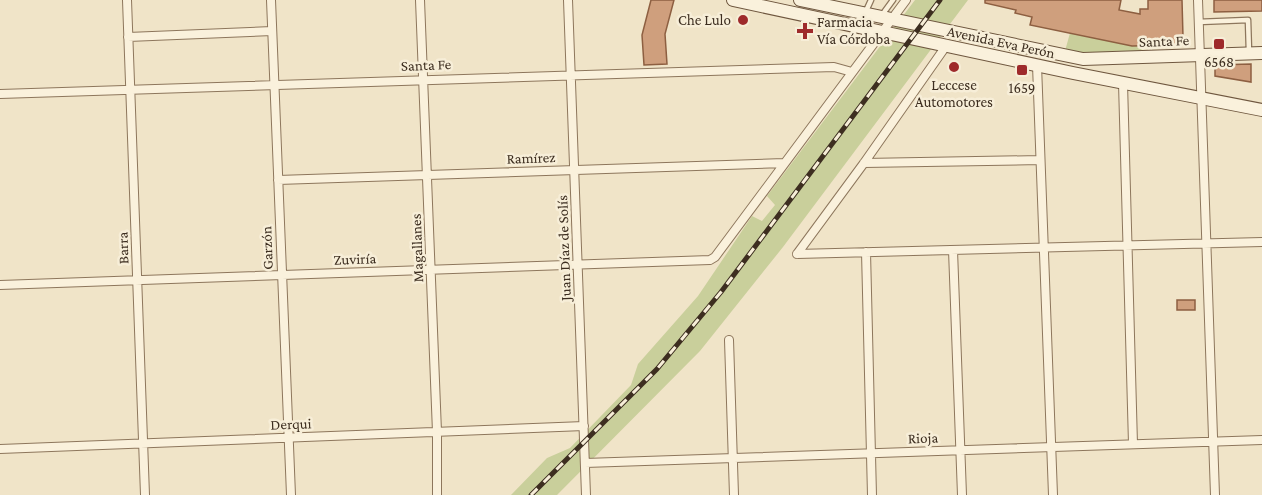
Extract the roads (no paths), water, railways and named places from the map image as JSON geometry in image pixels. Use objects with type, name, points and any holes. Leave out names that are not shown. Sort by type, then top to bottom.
[{"type":"main road","name":"Avenida Eva Perón","points":[[734,0],[1037,65],[1262,110]]},
{"type":"main road","name":"Avenida Eva Perón","points":[[800,0],[1066,57]]},
{"type":"main road","name":"Santa Fe","points":[[1066,57],[1083,59],[1256,53]]},
{"type":"street","name":"Barra","points":[[127,0],[146,495]]},
{"type":"street","name":"Garzón","points":[[271,0],[291,495]]},
{"type":"street","name":"Magallanes","points":[[420,0],[437,432],[437,495]]},
{"type":"street","name":"Juan Díaz de Solís","points":[[568,0],[586,495]]},
{"type":"street","points":[[784,163],[882,32],[886,19],[906,0]]},
{"type":"street","points":[[1198,0],[1215,495]]},
{"type":"street","points":[[128,37],[272,31]]},
{"type":"street","points":[[946,46],[797,254],[1262,242]]},
{"type":"street","points":[[1037,65],[1053,495]]},
{"type":"street","name":"Santa Fe","points":[[0,94],[834,67],[852,72]]},
{"type":"street","points":[[1124,83],[1133,444]]},
{"type":"street","points":[[864,163],[1040,160]]},
{"type":"street","name":"Ramírez","points":[[278,180],[784,163]]},
{"type":"street","name":"Zuviría","points":[[0,285],[710,260],[784,163]]},
{"type":"street","points":[[953,250],[962,495]]},
{"type":"street","points":[[866,252],[872,495]]},
{"type":"street","points":[[729,339],[734,495]]},
{"type":"street","name":"Derqui","points":[[0,449],[584,426]]},
{"type":"street","name":"Rioja","points":[[585,463],[1262,440]]},
{"type":"lane","points":[[864,14],[871,0]]},
{"type":"lane","points":[[886,19],[893,0]]},
{"type":"lane","points":[[1198,22],[1248,20],[1256,53]]},
{"type":"railway","points":[[531,495],[657,369],[721,292],[940,0]]},
{"type":"place","name":"Che Lulo","points":[[743,20]]},
{"type":"place","name":"Farmacia Vía Córdoba","points":[[805,31]]},
{"type":"place","name":"6568","points":[[1219,44]]},
{"type":"place","name":"Leccese Automotores","points":[[954,67]]},
{"type":"place","name":"1659","points":[[1022,70]]}]
